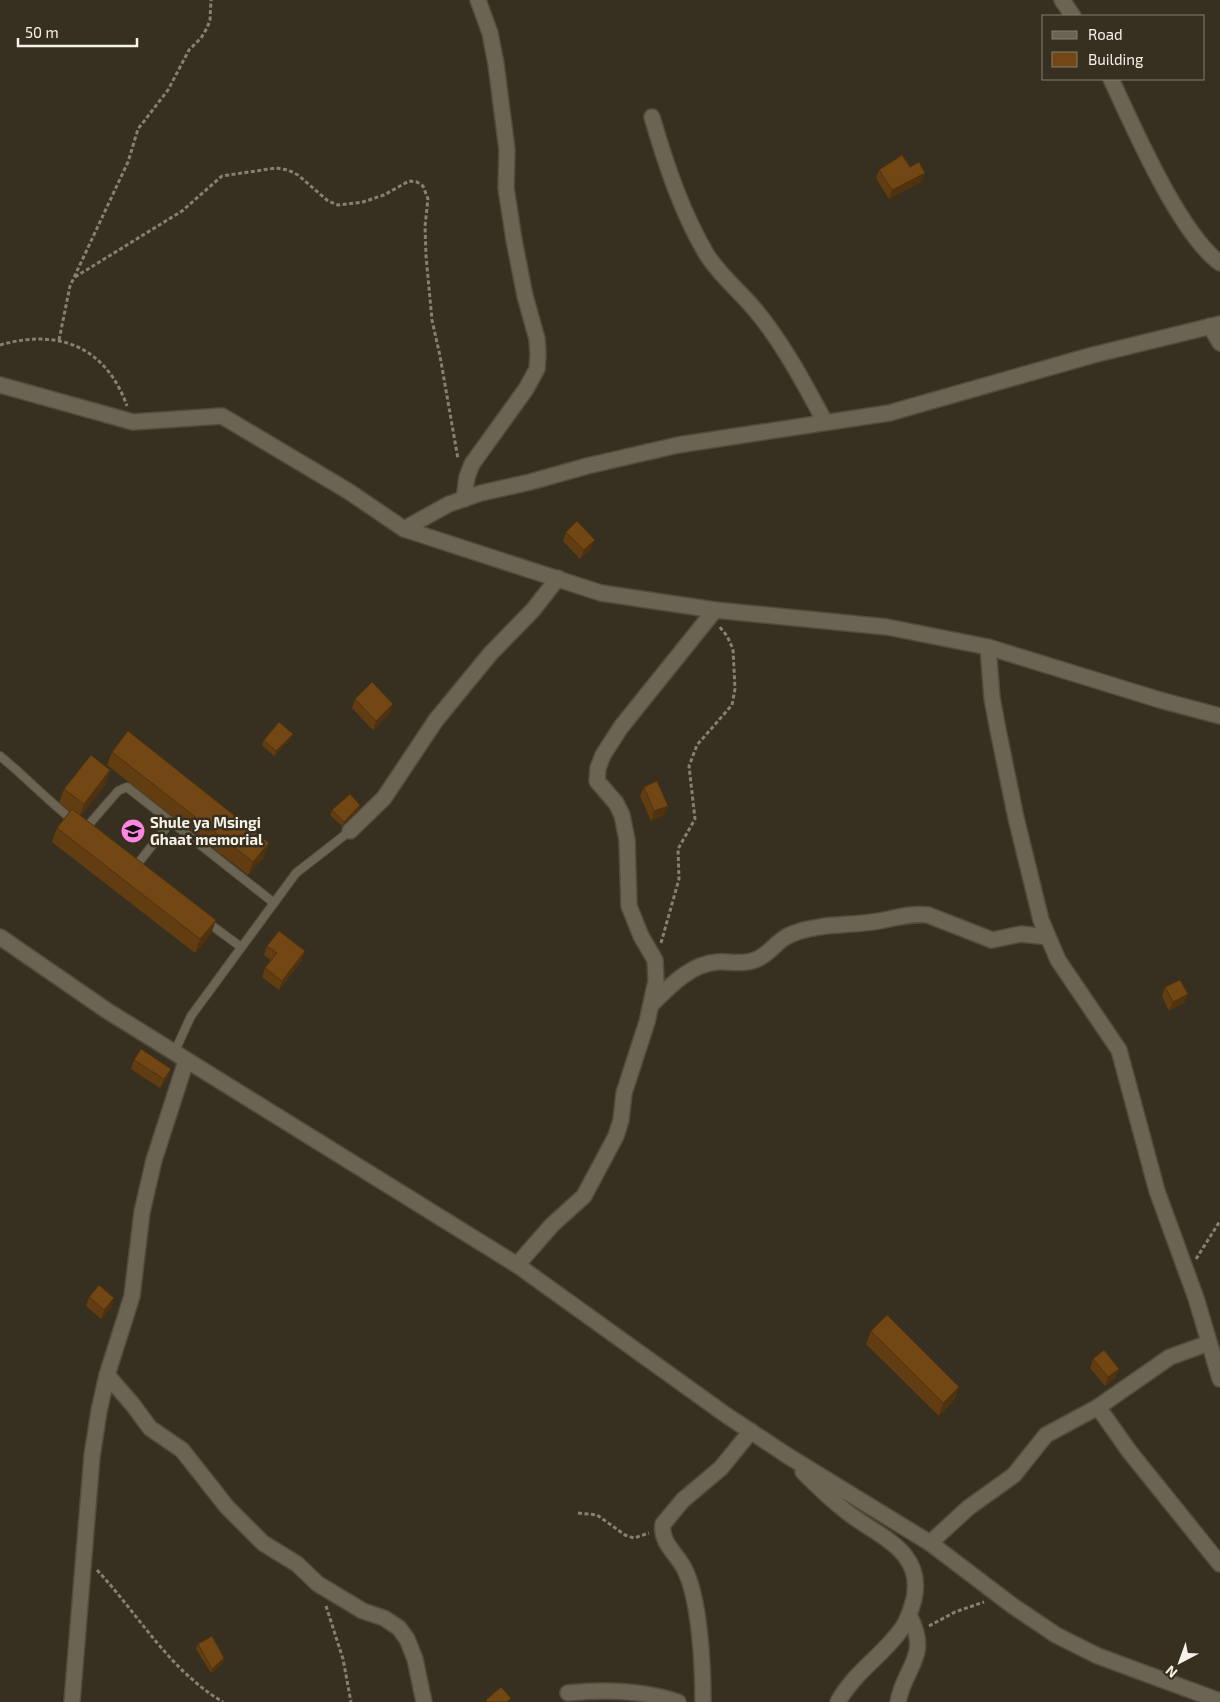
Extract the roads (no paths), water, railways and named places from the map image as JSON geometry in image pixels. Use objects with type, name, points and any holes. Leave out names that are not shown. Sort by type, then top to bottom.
[{"type":"street","points":[[465,494],[472,464],[526,389],[537,368],[538,355],[537,339],[525,296],[506,188],[506,140],[496,64],[490,33],[478,0]]},
{"type":"street","points":[[1062,0],[1072,15]]},
{"type":"street","points":[[1112,80],[1166,188],[1190,229],[1220,262]]},
{"type":"street","points":[[652,118],[661,150],[691,227],[725,280],[756,311],[780,344],[826,422]]},
{"type":"street","points":[[404,529],[465,494],[678,445],[889,413],[1039,370],[1215,325],[1220,343]]},
{"type":"street","points":[[0,385],[133,422],[222,416],[348,491],[404,529],[601,593],[711,615],[887,627],[988,647],[1150,698],[1220,716]]},
{"type":"street","points":[[350,831],[384,798],[436,720],[491,653],[533,610],[558,578]]},
{"type":"street","points":[[517,1265],[552,1225],[584,1196],[616,1136],[621,1120],[624,1093],[651,1005],[656,981],[655,960],[629,906],[627,840],[622,815],[616,803],[597,781],[598,768],[603,755],[621,727],[711,615]]},
{"type":"street","points":[[988,647],[992,698],[1016,818],[1041,920],[1058,960],[1119,1050],[1157,1191],[1186,1272],[1212,1336],[1220,1379]]},
{"type":"street","points":[[651,1005],[670,986],[691,971],[715,962],[755,960],[765,955],[784,937],[812,930],[880,921],[917,913],[928,915],[992,940],[1021,934],[1048,937]]},
{"type":"street","points":[[0,937],[38,965],[180,1057],[517,1265],[726,1415],[788,1456],[930,1543],[1013,1606],[1074,1646],[1220,1701]]},
{"type":"street","points":[[72,1702],[92,1456],[107,1375],[132,1296],[142,1212],[180,1057]]},
{"type":"street","points":[[930,1543],[968,1508],[1014,1475],[1046,1435],[1098,1407],[1170,1357],[1212,1336]]},
{"type":"street","points":[[107,1375],[150,1428],[182,1450],[227,1506],[263,1543],[296,1564],[318,1584],[363,1611],[384,1618],[399,1628],[407,1639],[415,1659],[424,1702]]},
{"type":"street","points":[[1098,1407],[1129,1451],[1220,1564]]},
{"type":"street","points":[[703,1702],[703,1668],[691,1590],[685,1569],[663,1538],[662,1528],[683,1500],[720,1468],[751,1431]]},
{"type":"street","points":[[788,1456],[821,1491],[852,1516],[884,1536],[912,1562],[916,1575],[915,1593],[909,1615],[902,1628],[845,1688],[838,1702]]},
{"type":"street","points":[[898,1702],[919,1643],[909,1615]]},
{"type":"street","points":[[568,1693],[597,1690],[623,1692],[678,1702]]},
{"type":"lane","points":[[0,756],[28,779],[54,806],[87,831],[118,790],[125,787],[274,903]]},
{"type":"lane","points":[[135,867],[171,822]]},
{"type":"lane","points":[[180,1057],[191,1016],[296,873],[350,831]]},
{"type":"lane","points":[[126,860],[142,873]]},
{"type":"lane","points":[[203,919],[241,947]]},
{"type":"place","name":"Shule ya Msingi Ghaat memorial","points":[[133,831]]}]
